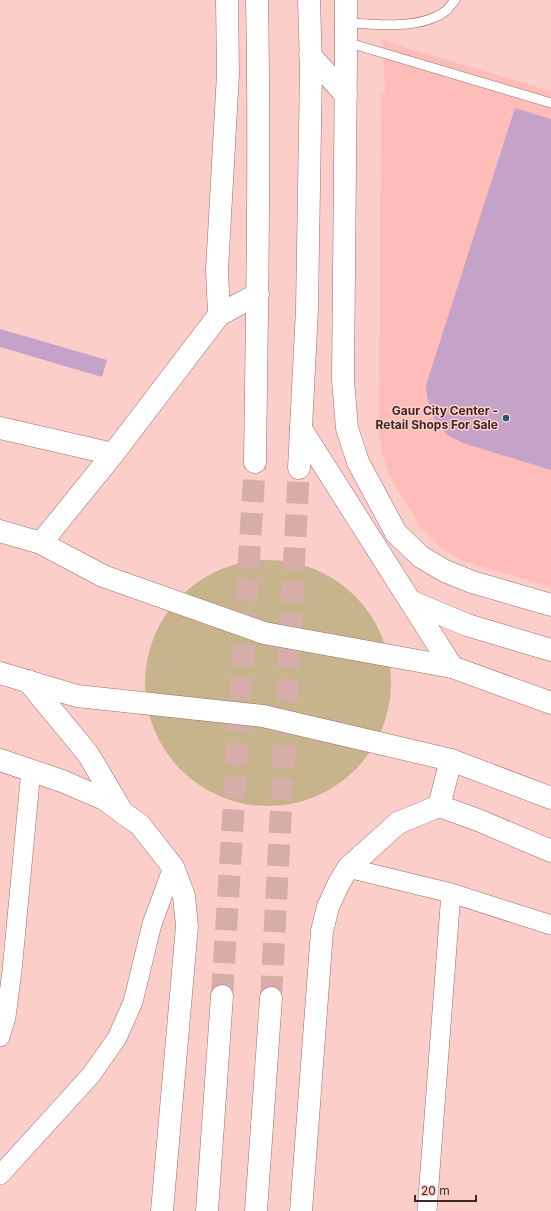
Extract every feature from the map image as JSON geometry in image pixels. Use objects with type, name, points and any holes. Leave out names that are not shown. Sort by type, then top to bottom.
[{"type":"street","points":[[219,314],[217,270],[228,74],[227,0]]},
{"type":"street","points":[[255,462],[258,294],[257,0]]},
{"type":"street","points":[[299,468],[307,309],[310,55],[309,0]]},
{"type":"street","points":[[346,0],[342,380],[347,428],[358,462],[396,533],[421,557],[445,571],[472,582],[551,605]]},
{"type":"street","points":[[310,55],[346,95]]},
{"type":"street","points":[[40,543],[113,454],[219,314],[258,294]]},
{"type":"street","points":[[0,428],[113,454]]},
{"type":"street","points":[[301,429],[452,667]]},
{"type":"street","points":[[0,531],[40,543],[103,576],[264,633],[452,667],[551,702]]},
{"type":"street","points":[[386,563],[396,533]]},
{"type":"street","points":[[410,601],[467,625],[551,650]]},
{"type":"street","points":[[0,673],[77,696],[263,716],[450,760],[551,798]]},
{"type":"street","points":[[28,681],[88,754],[122,812]]},
{"type":"street","points":[[0,760],[62,781],[104,799],[140,825],[173,867],[184,896],[187,926],[162,1211]]},
{"type":"street","points":[[439,806],[450,760]]},
{"type":"street","points":[[0,1037],[6,1016],[12,971],[30,770]]},
{"type":"street","points":[[301,1211],[322,931],[328,907],[348,868],[398,823],[439,806],[478,820],[551,851]]},
{"type":"street","points":[[0,1175],[91,1075],[116,1038],[133,1002],[152,924],[173,867]]},
{"type":"street","points":[[348,868],[451,893],[551,925]]},
{"type":"street","points":[[427,1211],[451,893]]},
{"type":"street","points":[[207,1211],[222,996]]},
{"type":"street","points":[[256,1211],[271,998]]},
{"type":"lane","points":[[346,32],[375,25],[419,22],[436,16],[448,9],[455,0]]},
{"type":"lane","points":[[346,32],[551,103]]},
{"type":"shaded area","points":[[382,39],[551,91],[551,587],[463,561],[442,549],[421,528],[391,479],[384,459],[379,437],[381,95],[385,92]]},
{"type":"shaded area","points":[[256,560],[280,560],[304,565],[326,574],[337,580],[355,596],[371,614],[382,636],[389,659],[391,683],[389,707],[382,730],[371,752],[355,770],[337,786],[304,801],[280,806],[256,806],[232,801],[199,786],[181,770],[165,752],[154,730],[147,707],[145,695],[145,671],[150,647],[165,614],[181,596],[199,580],[221,569],[244,562]]},
{"type":"building","points":[[515,108],[551,119],[551,470],[463,443],[447,435],[432,416],[427,396],[426,385]]},
{"type":"building","points":[[0,329],[107,360],[102,377],[0,347]]},
{"type":"tunnel","points":[[222,996],[255,462]]},
{"type":"tunnel","points":[[271,998],[299,468]]},
{"type":"place","name":"Gaur City Center - Retail Shops For Sale","points":[[506,418]]}]
